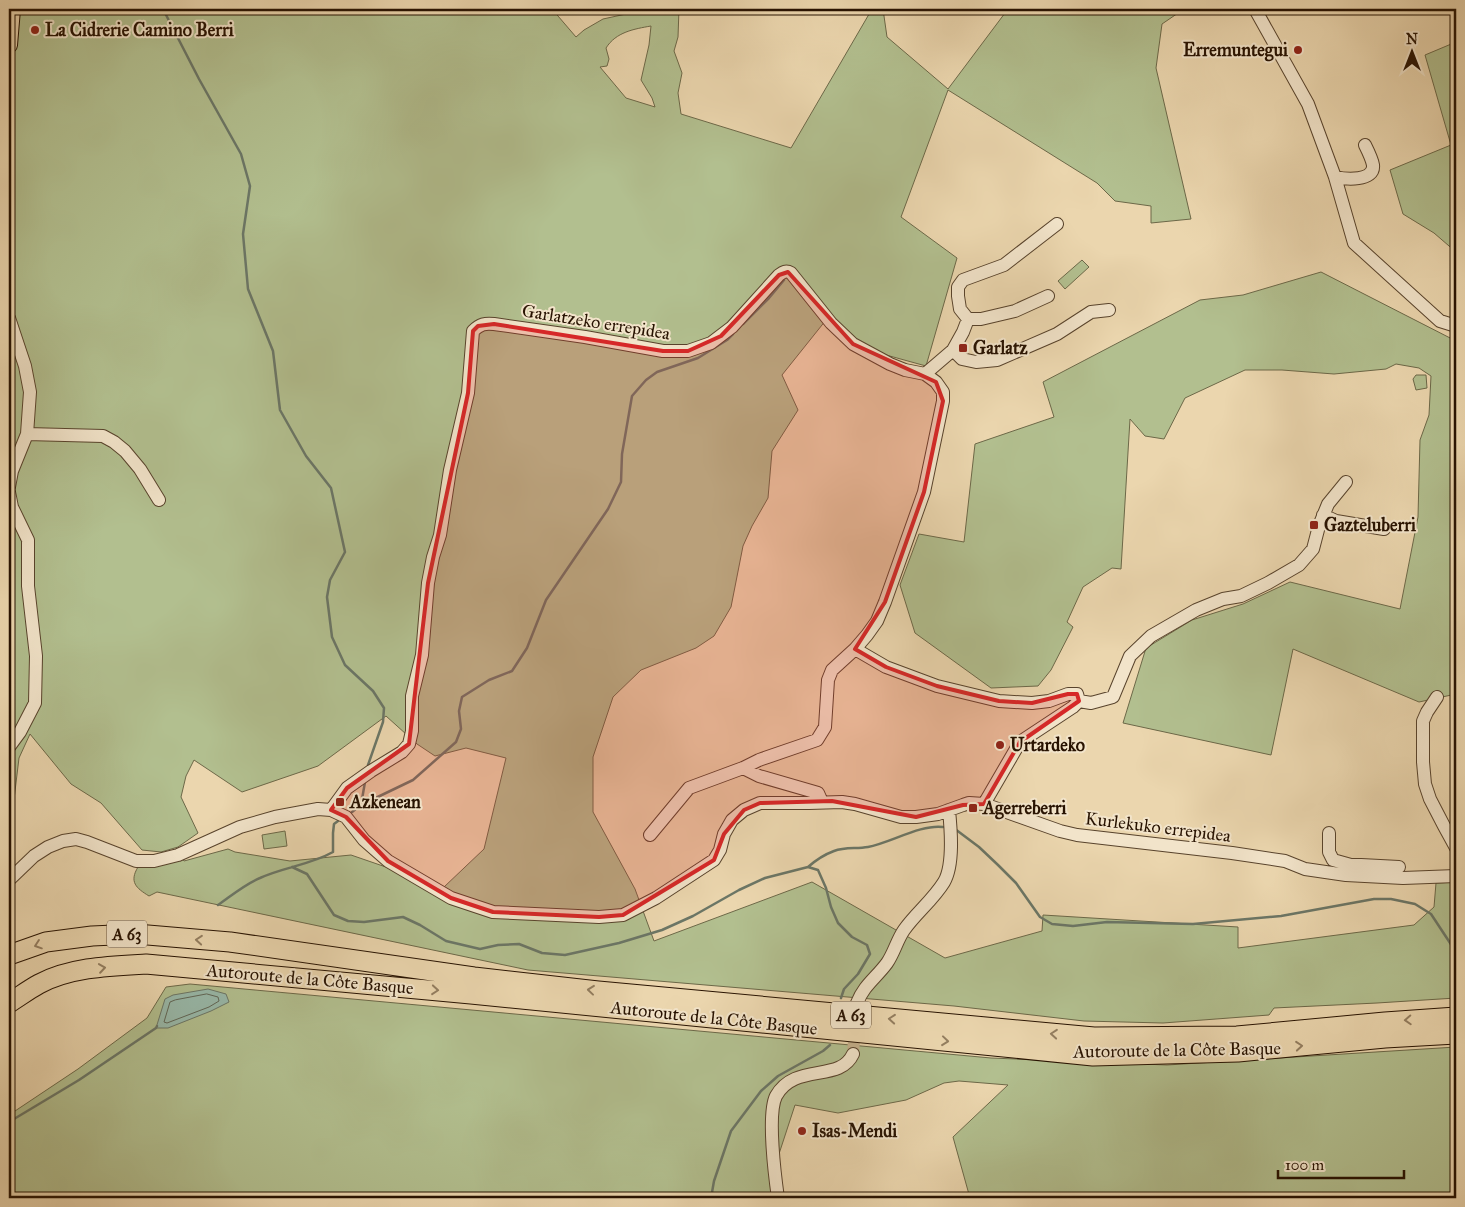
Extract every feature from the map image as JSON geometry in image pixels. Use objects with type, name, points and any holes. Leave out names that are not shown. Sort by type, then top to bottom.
[{"type":"highway","name":"Autoroute de la Côte Basque","points":[[9,955],[46,942],[92,936],[136,934],[230,942],[474,978],[1094,1038],[1237,1036],[1384,1022],[1456,1018]]},
{"type":"highway","name":"Autoroute de la Côte Basque","points":[[9,1003],[40,983],[70,973],[107,967],[146,964],[472,994],[1093,1056],[1238,1052],[1385,1038],[1456,1034]]},
{"type":"main road","points":[[9,45],[12,9]]},
{"type":"street","points":[[1255,9],[1308,104],[1335,177],[1354,243],[1440,321],[1456,326]]},
{"type":"street","points":[[1335,177],[1348,179],[1369,175],[1373,164],[1365,145]]},
{"type":"street","points":[[968,319],[960,309],[958,296],[958,287],[963,280],[1004,264],[1056,224]]},
{"type":"street","name":"Garlatzeko errepidea","points":[[331,810],[347,788],[402,752],[409,744],[412,731],[412,696],[422,655],[428,583],[440,535],[450,470],[468,393],[473,331],[478,326],[484,323],[494,324],[585,337],[663,351],[688,351],[711,343],[721,336],[782,272],[788,272],[791,273],[831,323],[854,344],[890,364],[905,370],[925,374]]},
{"type":"street","points":[[968,319],[981,319],[1015,311],[1048,296]]},
{"type":"street","points":[[953,350],[962,359],[976,362],[997,360],[1057,334],[1091,312],[1109,310]]},
{"type":"street","points":[[9,318],[25,366],[30,392],[27,434],[12,471],[9,487]]},
{"type":"street","points":[[650,835],[689,788],[817,740],[825,727],[826,694],[832,670],[855,649],[876,620],[885,602],[924,492],[943,401],[943,392],[936,382],[925,374],[953,350],[968,319]]},
{"type":"street","points":[[27,434],[103,436],[125,451],[140,469],[159,500]]},
{"type":"street","points":[[1079,700],[1091,703],[1112,698],[1130,656],[1151,636],[1196,610],[1223,599],[1241,596],[1268,584],[1299,565],[1313,549],[1318,526],[1328,504],[1346,482]]},
{"type":"street","points":[[9,492],[12,507],[28,540],[28,586],[36,656],[35,703],[20,732],[9,747]]},
{"type":"street","points":[[1323,515],[1336,521],[1384,529]]},
{"type":"street","points":[[855,649],[886,667],[937,686],[999,701],[1032,703],[1048,701],[1068,694],[1077,694],[1079,700]]},
{"type":"street","points":[[1437,697],[1423,721],[1425,784],[1430,799],[1456,848]]},
{"type":"street","points":[[984,804],[1020,742],[1073,707],[1079,700]]},
{"type":"street","points":[[743,768],[759,776],[818,793],[822,802]]},
{"type":"street","name":"Kurlekuko errepidea","points":[[331,810],[346,817],[364,840],[388,861],[451,898],[493,912],[599,918],[624,915],[656,898],[714,860],[720,850],[724,834],[732,820],[744,810],[760,803],[809,804],[842,802],[901,817],[927,816],[963,805],[984,804],[1060,831],[1077,835],[1232,853],[1285,861],[1305,869],[1361,870],[1403,878],[1456,876]]},
{"type":"street","points":[[9,880],[34,856],[63,840],[76,839],[87,842],[136,861],[154,861],[178,855],[240,827],[318,809],[331,810]]},
{"type":"street","points":[[857,1002],[866,985],[888,961],[906,928],[944,881],[950,863],[949,810]]},
{"type":"street","points":[[1329,833],[1329,852],[1332,860],[1361,870],[1399,866]]},
{"type":"street","points":[[778,1198],[772,1134],[773,1106],[776,1096],[782,1088],[801,1075],[837,1069],[846,1064],[853,1054]]},
{"type":"highlighted area","points":[[788,272],[853,344],[936,382],[943,401],[924,492],[885,602],[855,649],[886,667],[937,686],[999,701],[1032,703],[1068,694],[1077,694],[1079,701],[1020,742],[984,804],[963,805],[916,817],[832,801],[760,803],[744,810],[724,834],[714,860],[623,915],[599,917],[493,912],[451,898],[388,861],[346,817],[331,810],[347,788],[409,744],[428,583],[468,393],[473,331],[478,326],[494,324],[663,351],[688,351],[721,336],[779,275]]},
{"type":"green space","points":[[9,9],[552,9],[576,37],[603,19],[641,9],[679,9],[678,37],[674,51],[682,73],[678,93],[681,114],[791,148],[872,9],[883,9],[887,37],[948,89],[1008,9],[1184,9],[1162,24],[1156,68],[1191,219],[1151,223],[1151,206],[1115,201],[1097,183],[948,90],[901,217],[957,258],[926,366],[868,350],[826,320],[782,375],[798,410],[772,451],[768,498],[743,546],[731,607],[714,636],[696,648],[641,670],[613,697],[593,757],[593,812],[635,889],[654,941],[812,882],[945,958],[1042,931],[1043,915],[1238,927],[1238,948],[1414,925],[1434,907],[1436,883],[1456,882],[1456,998],[1274,1008],[1269,1015],[1163,1023],[1084,1021],[954,1006],[528,970],[157,892],[149,896],[137,887],[134,877],[138,867],[161,865],[182,858],[184,861],[228,849],[235,852],[290,861],[351,855],[444,887],[484,849],[506,758],[466,748],[435,756],[417,744],[386,716],[318,766],[242,792],[194,760],[186,776],[181,797],[198,833],[178,847],[161,852],[142,850],[101,803],[71,784],[30,734],[19,758],[9,841]],"holes":[[[651,26],[641,80],[655,107],[626,98],[600,67],[607,66],[609,59],[606,48],[615,38],[626,32]]]},
{"type":"green space","points":[[1456,42],[1456,252],[1434,233],[1403,214],[1390,170],[1451,145],[1425,55]]},
{"type":"green space","points":[[1082,260],[1089,267],[1065,289],[1058,281]]},
{"type":"green space","points":[[1321,272],[1456,341],[1456,694],[1419,702],[1293,649],[1271,755],[1123,723],[1146,648],[1192,620],[1243,604],[1290,582],[1400,609],[1418,517],[1420,440],[1429,415],[1431,376],[1419,368],[1396,364],[1386,369],[1334,374],[1282,370],[1245,370],[1185,398],[1164,439],[1145,436],[1130,419],[1121,569],[1112,568],[1083,587],[1067,622],[1073,627],[1051,670],[1038,686],[991,688],[915,633],[900,585],[919,534],[964,542],[975,444],[1054,417],[1043,382],[1200,300],[1243,295]]},
{"type":"green space","points":[[1416,375],[1426,375],[1427,388],[1416,390],[1413,379]]},
{"type":"green space","points":[[285,831],[287,846],[264,849],[262,835]]},
{"type":"green space","points":[[190,984],[991,1058],[1167,1065],[1456,1047],[1456,1198],[970,1198],[953,1137],[1008,1085],[959,1081],[944,1083],[906,1100],[838,1113],[795,1105],[777,1160],[782,1198],[9,1198],[9,1115],[78,1069],[147,1018],[166,987]]},
{"type":"water","points":[[208,989],[226,994],[229,1002],[168,1028],[156,1028],[165,999],[173,995]]},
{"type":"waterway","points":[[163,9],[241,154],[250,186],[243,234],[248,289],[273,351],[280,410],[306,456],[331,488],[345,552],[330,580],[327,597],[332,637],[345,665],[373,691],[384,708],[383,722],[368,765]]},
{"type":"waterway","points":[[743,324],[784,280]]},
{"type":"waterway","points":[[361,805],[413,780],[456,742],[461,729],[459,711],[462,697],[489,680],[512,671],[527,648],[546,600],[608,509],[621,482],[622,454],[632,396],[646,380],[657,372],[698,358],[727,340],[733,334]]},
{"type":"waterway","points":[[352,812],[361,805],[365,782]]},
{"type":"waterway","points":[[218,905],[244,887],[269,874],[315,860],[333,852],[334,824],[338,821]]},
{"type":"waterway","points":[[808,867],[823,856],[838,850],[868,847],[925,828],[943,827]]},
{"type":"waterway","points":[[955,829],[979,847],[998,865],[1016,883],[1040,917],[1052,924],[1073,926],[1107,922],[1193,924],[1281,916],[1374,899],[1391,899],[1415,904],[1431,914],[1456,952]]},
{"type":"waterway","points":[[292,867],[307,874],[334,915],[348,921],[364,922],[403,917],[446,941],[480,949],[498,945],[519,944],[542,953],[565,955],[619,943],[662,930],[765,878],[808,867],[818,870],[838,923],[852,937],[867,945],[870,954],[858,974],[844,989],[841,998]]},
{"type":"waterway","points":[[9,1122],[79,1080],[157,1026]]},
{"type":"waterway","points":[[711,1198],[714,1181],[731,1131],[761,1091],[778,1076],[823,1051],[830,1045]]},
{"type":"tunnel","points":[[853,1054],[855,1025]]},
{"type":"place","name":"La Cidrerie Camino Berri","points":[[35,30]]},
{"type":"place","name":"Erremuntegui","points":[[1298,50]]},
{"type":"place","name":"Garlatz","points":[[963,348]]},
{"type":"place","name":"Gazteluberri","points":[[1314,525]]},
{"type":"place","name":"Urtardeko","points":[[1000,745]]},
{"type":"place","name":"Azkenean","points":[[340,802]]},
{"type":"place","name":"Agerreberri","points":[[973,808]]},
{"type":"place","name":"Isas-Mendi","points":[[802,1131]]}]
